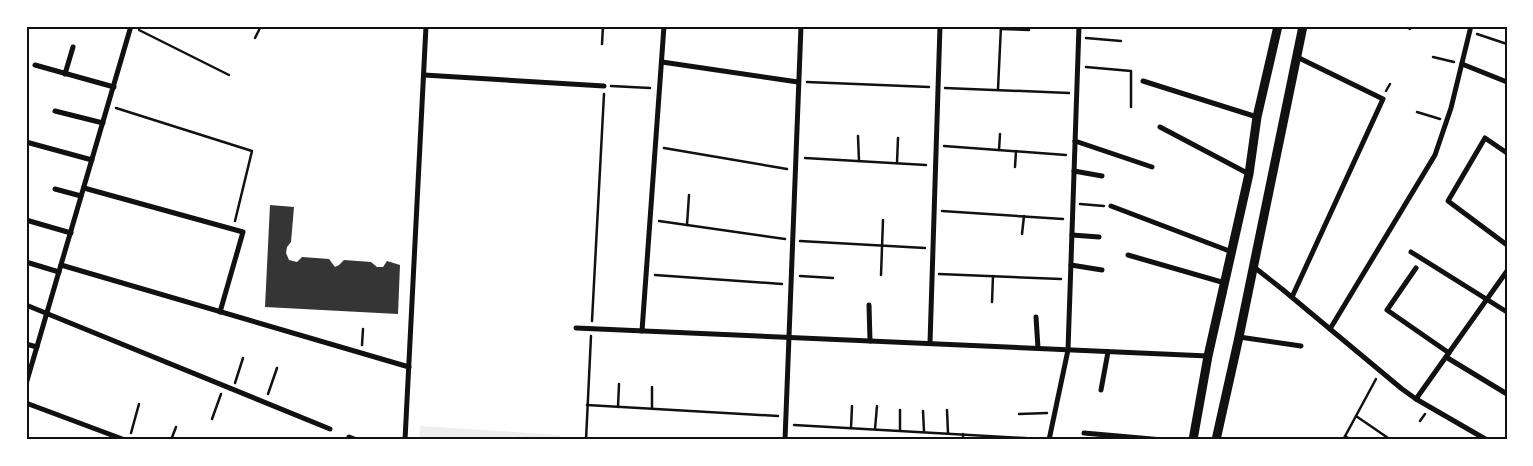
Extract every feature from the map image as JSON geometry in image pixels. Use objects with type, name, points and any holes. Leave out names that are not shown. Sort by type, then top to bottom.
[{"type":"main road","points":[[1193,440],[1208,356],[1249,174],[1257,117],[1278,26]]},
{"type":"main road","points":[[1216,440],[1254,267],[1303,26]]},
{"type":"street","points":[[26,384],[131,26]]},
{"type":"street","points":[[405,440],[426,26]]},
{"type":"street","points":[[642,331],[664,26]]},
{"type":"street","points":[[785,440],[801,26]]},
{"type":"street","points":[[930,343],[940,26]]},
{"type":"street","points":[[1049,439],[1068,350],[1079,26]]},
{"type":"street","points":[[1330,329],[1434,156],[1446,122],[1471,29]]},
{"type":"street","points":[[65,74],[73,47]]},
{"type":"street","points":[[1292,297],[1382,99],[1297,57]]},
{"type":"street","points":[[662,62],[798,82]]},
{"type":"street","points":[[1462,64],[1507,82]]},
{"type":"street","points":[[35,65],[114,87]]},
{"type":"street","points":[[424,75],[604,86]]},
{"type":"street","points":[[1143,81],[1257,117]]},
{"type":"street","points":[[55,111],[103,123]]},
{"type":"street","points":[[1160,127],[1249,174]]},
{"type":"street","points":[[1507,153],[1485,138],[1448,201],[1507,245]]},
{"type":"street","points":[[1075,141],[1152,167]]},
{"type":"street","points":[[26,142],[92,160]]},
{"type":"street","points":[[1074,171],[1102,176]]},
{"type":"street","points":[[84,188],[242,232],[220,312]]},
{"type":"street","points":[[55,189],[81,196]]},
{"type":"street","points":[[1111,206],[1232,252]]},
{"type":"street","points":[[26,220],[71,233]]},
{"type":"street","points":[[1072,235],[1099,237]]},
{"type":"street","points":[[1411,252],[1507,312]]},
{"type":"street","points":[[1128,255],[1225,283]]},
{"type":"street","points":[[26,262],[59,272]]},
{"type":"street","points":[[1071,265],[1102,270]]},
{"type":"street","points":[[61,266],[409,367]]},
{"type":"street","points":[[1254,267],[1416,399],[1487,440]]},
{"type":"street","points":[[1416,268],[1387,310],[1447,355],[1507,394]]},
{"type":"street","points":[[1416,399],[1507,271]]},
{"type":"street","points":[[26,305],[330,429]]},
{"type":"street","points":[[869,305],[870,341]]},
{"type":"street","points":[[1036,318],[1038,348]]},
{"type":"street","points":[[576,328],[1208,356]]},
{"type":"street","points":[[1239,337],[1301,346]]},
{"type":"street","points":[[26,344],[37,347]]},
{"type":"street","points":[[1101,390],[1108,352]]},
{"type":"street","points":[[26,403],[125,440]]},
{"type":"street","points":[[1084,433],[1163,440]]},
{"type":"street","points":[[349,437],[357,440]]},
{"type":"path","points":[[131,26],[229,75]]},
{"type":"path","points":[[255,38],[262,26]]},
{"type":"path","points":[[602,44],[603,26]]},
{"type":"path","points":[[998,89],[1001,28],[1029,30],[1029,26]]},
{"type":"path","points":[[1404,26],[1410,29]]},
{"type":"path","points":[[1471,29],[1507,44]]},
{"type":"path","points":[[1078,37],[1121,42]]},
{"type":"path","points":[[1433,57],[1462,64]]},
{"type":"path","points":[[1078,66],[1131,71],[1131,107]]},
{"type":"path","points":[[798,82],[998,89],[1077,94]]},
{"type":"path","points":[[586,440],[604,86],[660,89]]},
{"type":"path","points":[[108,106],[252,151],[233,229]]},
{"type":"path","points":[[1417,112],[1446,122]]},
{"type":"path","points":[[998,150],[1000,134]]},
{"type":"path","points":[[858,136],[859,161]]},
{"type":"path","points":[[897,163],[898,138]]},
{"type":"path","points":[[655,146],[795,170]]},
{"type":"path","points":[[936,146],[1074,156]]},
{"type":"path","points":[[1015,167],[1016,152]]},
{"type":"path","points":[[796,157],[935,165]]},
{"type":"path","points":[[687,225],[688,195]]},
{"type":"path","points":[[1073,204],[1111,206]]},
{"type":"path","points":[[934,210],[1072,219]]},
{"type":"path","points":[[1022,234],[1024,216]]},
{"type":"path","points":[[650,220],[792,240],[933,248]]},
{"type":"path","points":[[881,275],[883,220]]},
{"type":"path","points":[[932,274],[1070,280]]},
{"type":"path","points":[[646,275],[791,285]]},
{"type":"path","points":[[791,276],[834,278]]},
{"type":"path","points":[[992,302],[993,276]]},
{"type":"path","points":[[361,353],[364,329]]},
{"type":"path","points":[[233,389],[243,358]]},
{"type":"path","points":[[264,402],[277,368]]},
{"type":"path","points":[[1343,440],[1381,371]]},
{"type":"path","points":[[618,407],[620,384]]},
{"type":"path","points":[[212,419],[224,386]]},
{"type":"path","points":[[652,387],[652,408]]},
{"type":"path","points":[[130,440],[139,404]]},
{"type":"path","points":[[587,405],[786,417]]},
{"type":"path","points":[[851,428],[852,406]]},
{"type":"path","points":[[875,429],[877,406]]},
{"type":"path","points":[[900,410],[900,430]]},
{"type":"path","points":[[947,410],[948,432]]},
{"type":"path","points":[[923,411],[924,431]]},
{"type":"path","points":[[1019,414],[1054,413]]},
{"type":"path","points":[[1356,416],[1391,440]]},
{"type":"path","points":[[785,424],[948,432],[979,438],[1049,439]]},
{"type":"path","points":[[172,440],[176,427]]},
{"type":"path","points":[[963,434],[963,440]]},
{"type":"path","points":[[1345,436],[1351,440]]},
{"type":"shaded area","points":[[420,426],[560,435],[560,440],[419,440]]},
{"type":"building","points":[[270,205],[294,207],[291,242],[287,247],[286,253],[289,260],[297,262],[302,257],[329,259],[335,267],[344,260],[371,262],[377,267],[383,267],[387,261],[400,265],[398,314],[265,307]]}]
